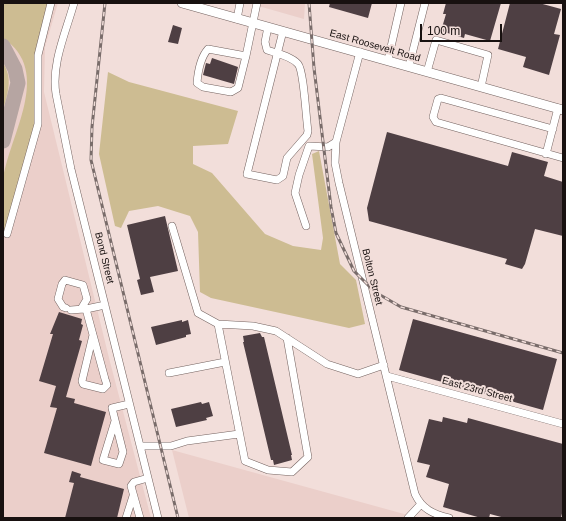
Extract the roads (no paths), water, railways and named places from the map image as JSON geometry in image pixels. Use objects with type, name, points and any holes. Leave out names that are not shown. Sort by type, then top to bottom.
[{"type":"main road","name":"East Roosevelt Road","points":[[182,3],[561,108]]},
{"type":"street","points":[[7,234],[38,124],[38,55],[51,3]]},
{"type":"street","name":"Bond Street","points":[[74,3],[55,68],[54,81],[71,169],[158,518]]},
{"type":"street","points":[[237,19],[240,3]]},
{"type":"street","points":[[246,56],[208,49],[205,52],[199,68],[197,83],[203,87],[231,92],[238,88],[246,56],[254,23],[257,3]]},
{"type":"street","points":[[388,60],[401,3]]},
{"type":"street","points":[[409,66],[425,3]]},
{"type":"street","points":[[268,27],[265,46],[267,50],[277,53],[294,60],[301,69],[307,124],[307,135],[287,158],[283,176],[281,179],[272,179],[247,174],[277,53],[283,31]]},
{"type":"street","points":[[427,72],[436,40],[488,55],[481,87]]},
{"type":"street","name":"Bolton Street","points":[[360,52],[336,142],[335,163],[415,494],[421,504]]},
{"type":"street","points":[[553,129],[440,98],[438,99],[433,117],[436,122],[563,158]]},
{"type":"street","points":[[546,154],[561,108]]},
{"type":"street","points":[[306,226],[295,193],[302,163],[309,146],[328,147],[336,142]]},
{"type":"street","points":[[172,226],[198,313],[218,324],[253,326],[276,331],[327,364],[358,374],[384,365]]},
{"type":"street","points":[[94,335],[82,381],[83,384],[103,389],[107,385],[94,335],[83,309],[87,299],[83,285],[65,280],[62,284],[58,299],[63,307],[69,309],[83,309],[105,305]]},
{"type":"street","points":[[218,324],[245,462],[268,470],[292,472],[308,457],[287,338]]},
{"type":"street","points":[[169,373],[225,362]]},
{"type":"street","name":"East 23rd Street","points":[[386,376],[563,424]]},
{"type":"street","points":[[115,421],[103,460],[119,464],[123,452],[112,408],[129,404]]},
{"type":"street","points":[[140,446],[172,446],[187,441],[239,434]]},
{"type":"street","points":[[140,518],[131,486],[134,482],[148,478]]},
{"type":"street","points":[[126,518],[133,496]]},
{"type":"street","points":[[408,518],[421,504],[430,512],[449,518]]},
{"type":"railway","points":[[105,3],[92,127],[91,160],[178,518]]},
{"type":"railway","points":[[309,3],[314,68],[331,207],[336,233],[354,271],[375,292],[401,307],[563,353]]}]
